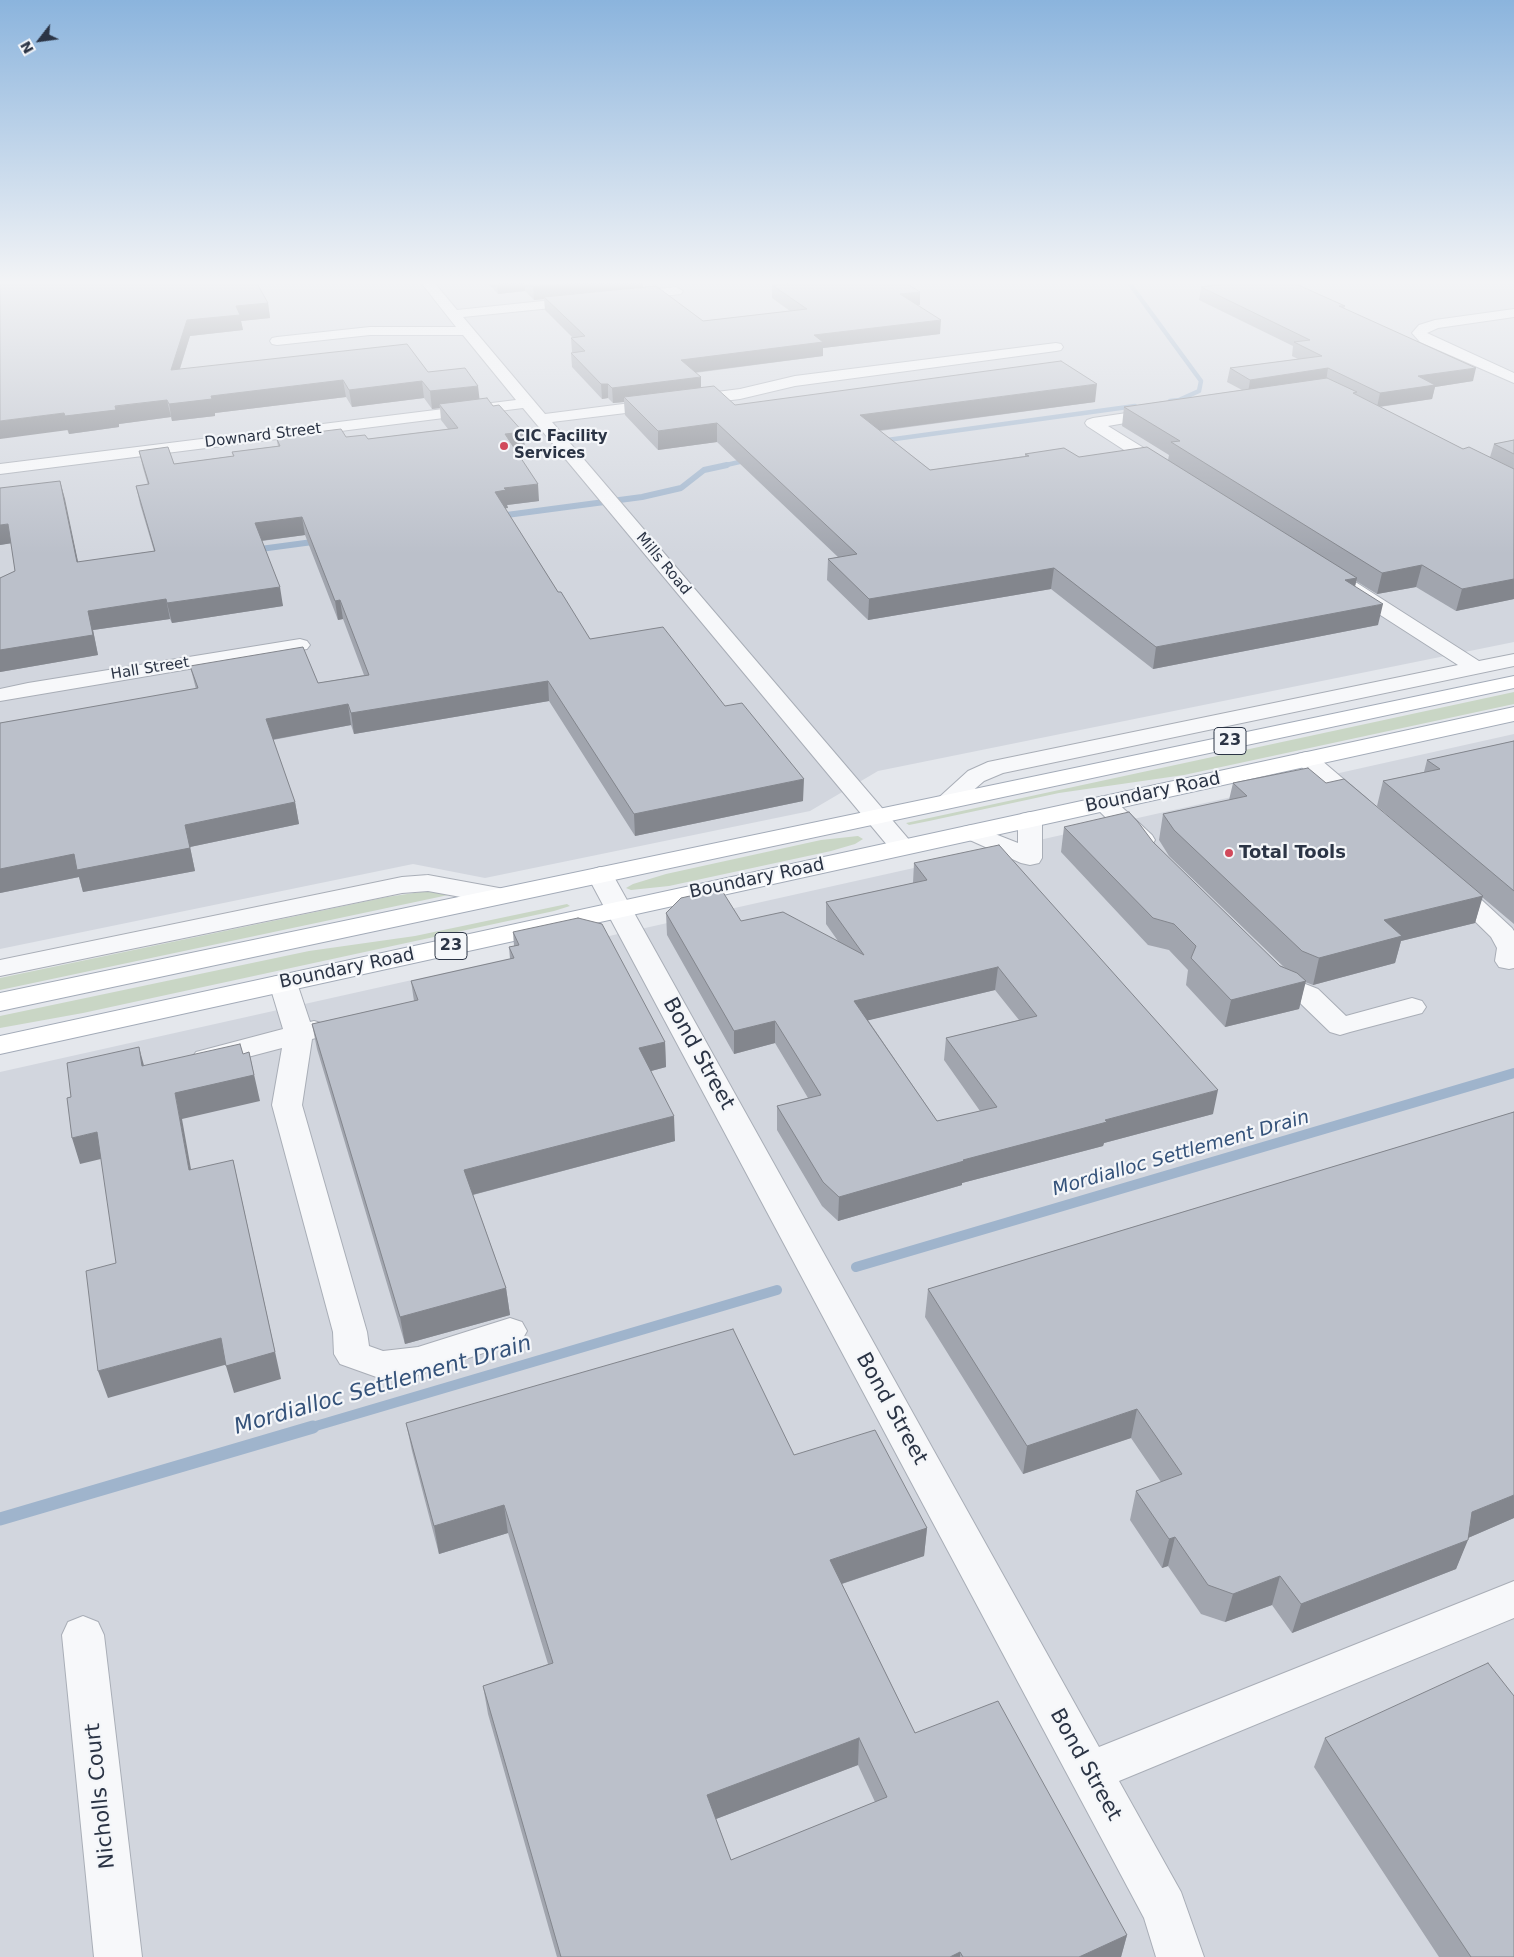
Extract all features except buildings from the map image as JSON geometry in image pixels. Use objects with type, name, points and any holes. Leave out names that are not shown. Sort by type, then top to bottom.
[{"type":"main road","name":"Boundary Road","points":[[0,1002],[1514,682]]},
{"type":"main road","name":"Boundary Road","points":[[0,1045],[1514,714]]},
{"type":"street","name":"Mills Road","points":[[501,371],[902,847]]},
{"type":"street","points":[[541,419],[740,394],[795,381],[869,371]]},
{"type":"street","points":[[1497,371],[1514,379]]},
{"type":"street","name":"Downard Street","points":[[0,470],[527,403]]},
{"type":"street","points":[[1176,476],[1093,423],[1181,410]]},
{"type":"street","points":[[1333,576],[1476,668]]},
{"type":"street","name":"Hall Street","points":[[0,695],[300,645]]},
{"type":"street","points":[[947,801],[976,776],[996,767],[1514,660]]},
{"type":"street","points":[[1306,759],[1378,821]]},
{"type":"street","points":[[1104,803],[1145,841],[1159,862]]},
{"type":"street","points":[[972,832],[1030,858],[1030,819]]},
{"type":"street","points":[[1437,873],[1488,918],[1503,934],[1510,948],[1509,961]]},
{"type":"street","name":"Bond Street","points":[[600,875],[1164,1909],[1180,1957]]},
{"type":"street","points":[[0,968],[402,884],[428,883],[500,896]]},
{"type":"street","points":[[1257,958],[1285,986],[1308,995],[1340,1026],[1412,1008]]},
{"type":"street","points":[[283,983],[299,1034],[287,1105],[350,1332],[352,1354],[382,1364],[418,1361],[510,1331]]},
{"type":"street","points":[[193,1063],[335,1026]]},
{"type":"street","points":[[1089,1772],[1514,1599]]},
{"type":"street","name":"Nicholls Court","points":[[83,1635],[118,1957]]},
{"type":"shaded area","points":[[0,371],[1514,371],[1514,642],[878,771],[810,811],[485,878],[413,864],[0,949]]},
{"type":"shaded area","points":[[1514,734],[1514,1957],[0,1957],[0,1072]]},
{"type":"green space","points":[[1514,692],[1514,704],[1184,775],[1059,793],[909,825],[906,823]]},
{"type":"green space","points":[[858,836],[863,839],[855,844],[831,851],[669,886],[631,890],[626,888],[666,874],[821,840]]},
{"type":"green space","points":[[427,891],[453,894],[0,990],[0,978],[387,897]]},
{"type":"green space","points":[[567,904],[570,906],[554,911],[83,1013],[0,1028],[0,1016],[309,951],[415,936]]},
{"type":"waterway","points":[[1170,401],[1179,400],[1199,391],[1201,381],[1194,371]]},
{"type":"waterway","points":[[880,441],[1135,406]]},
{"type":"waterway","points":[[722,466],[748,460]]},
{"type":"waterway","points":[[499,516],[642,497],[681,488],[704,470],[727,465]]},
{"type":"waterway","points":[[253,550],[320,541]]},
{"type":"waterway","name":"Mordialloc Settlement Drain","points":[[856,1267],[1514,1073]]},
{"type":"waterway","name":"Mordialloc Settlement Drain","points":[[309,1428],[777,1290]]},
{"type":"waterway","name":"Mordialloc Settlement Drain","points":[[0,1519],[313,1427]]},
{"type":"place","name":"CIC Facility Services","points":[[504,446]]},
{"type":"place","name":"Total Tools","points":[[1229,853]]}]
